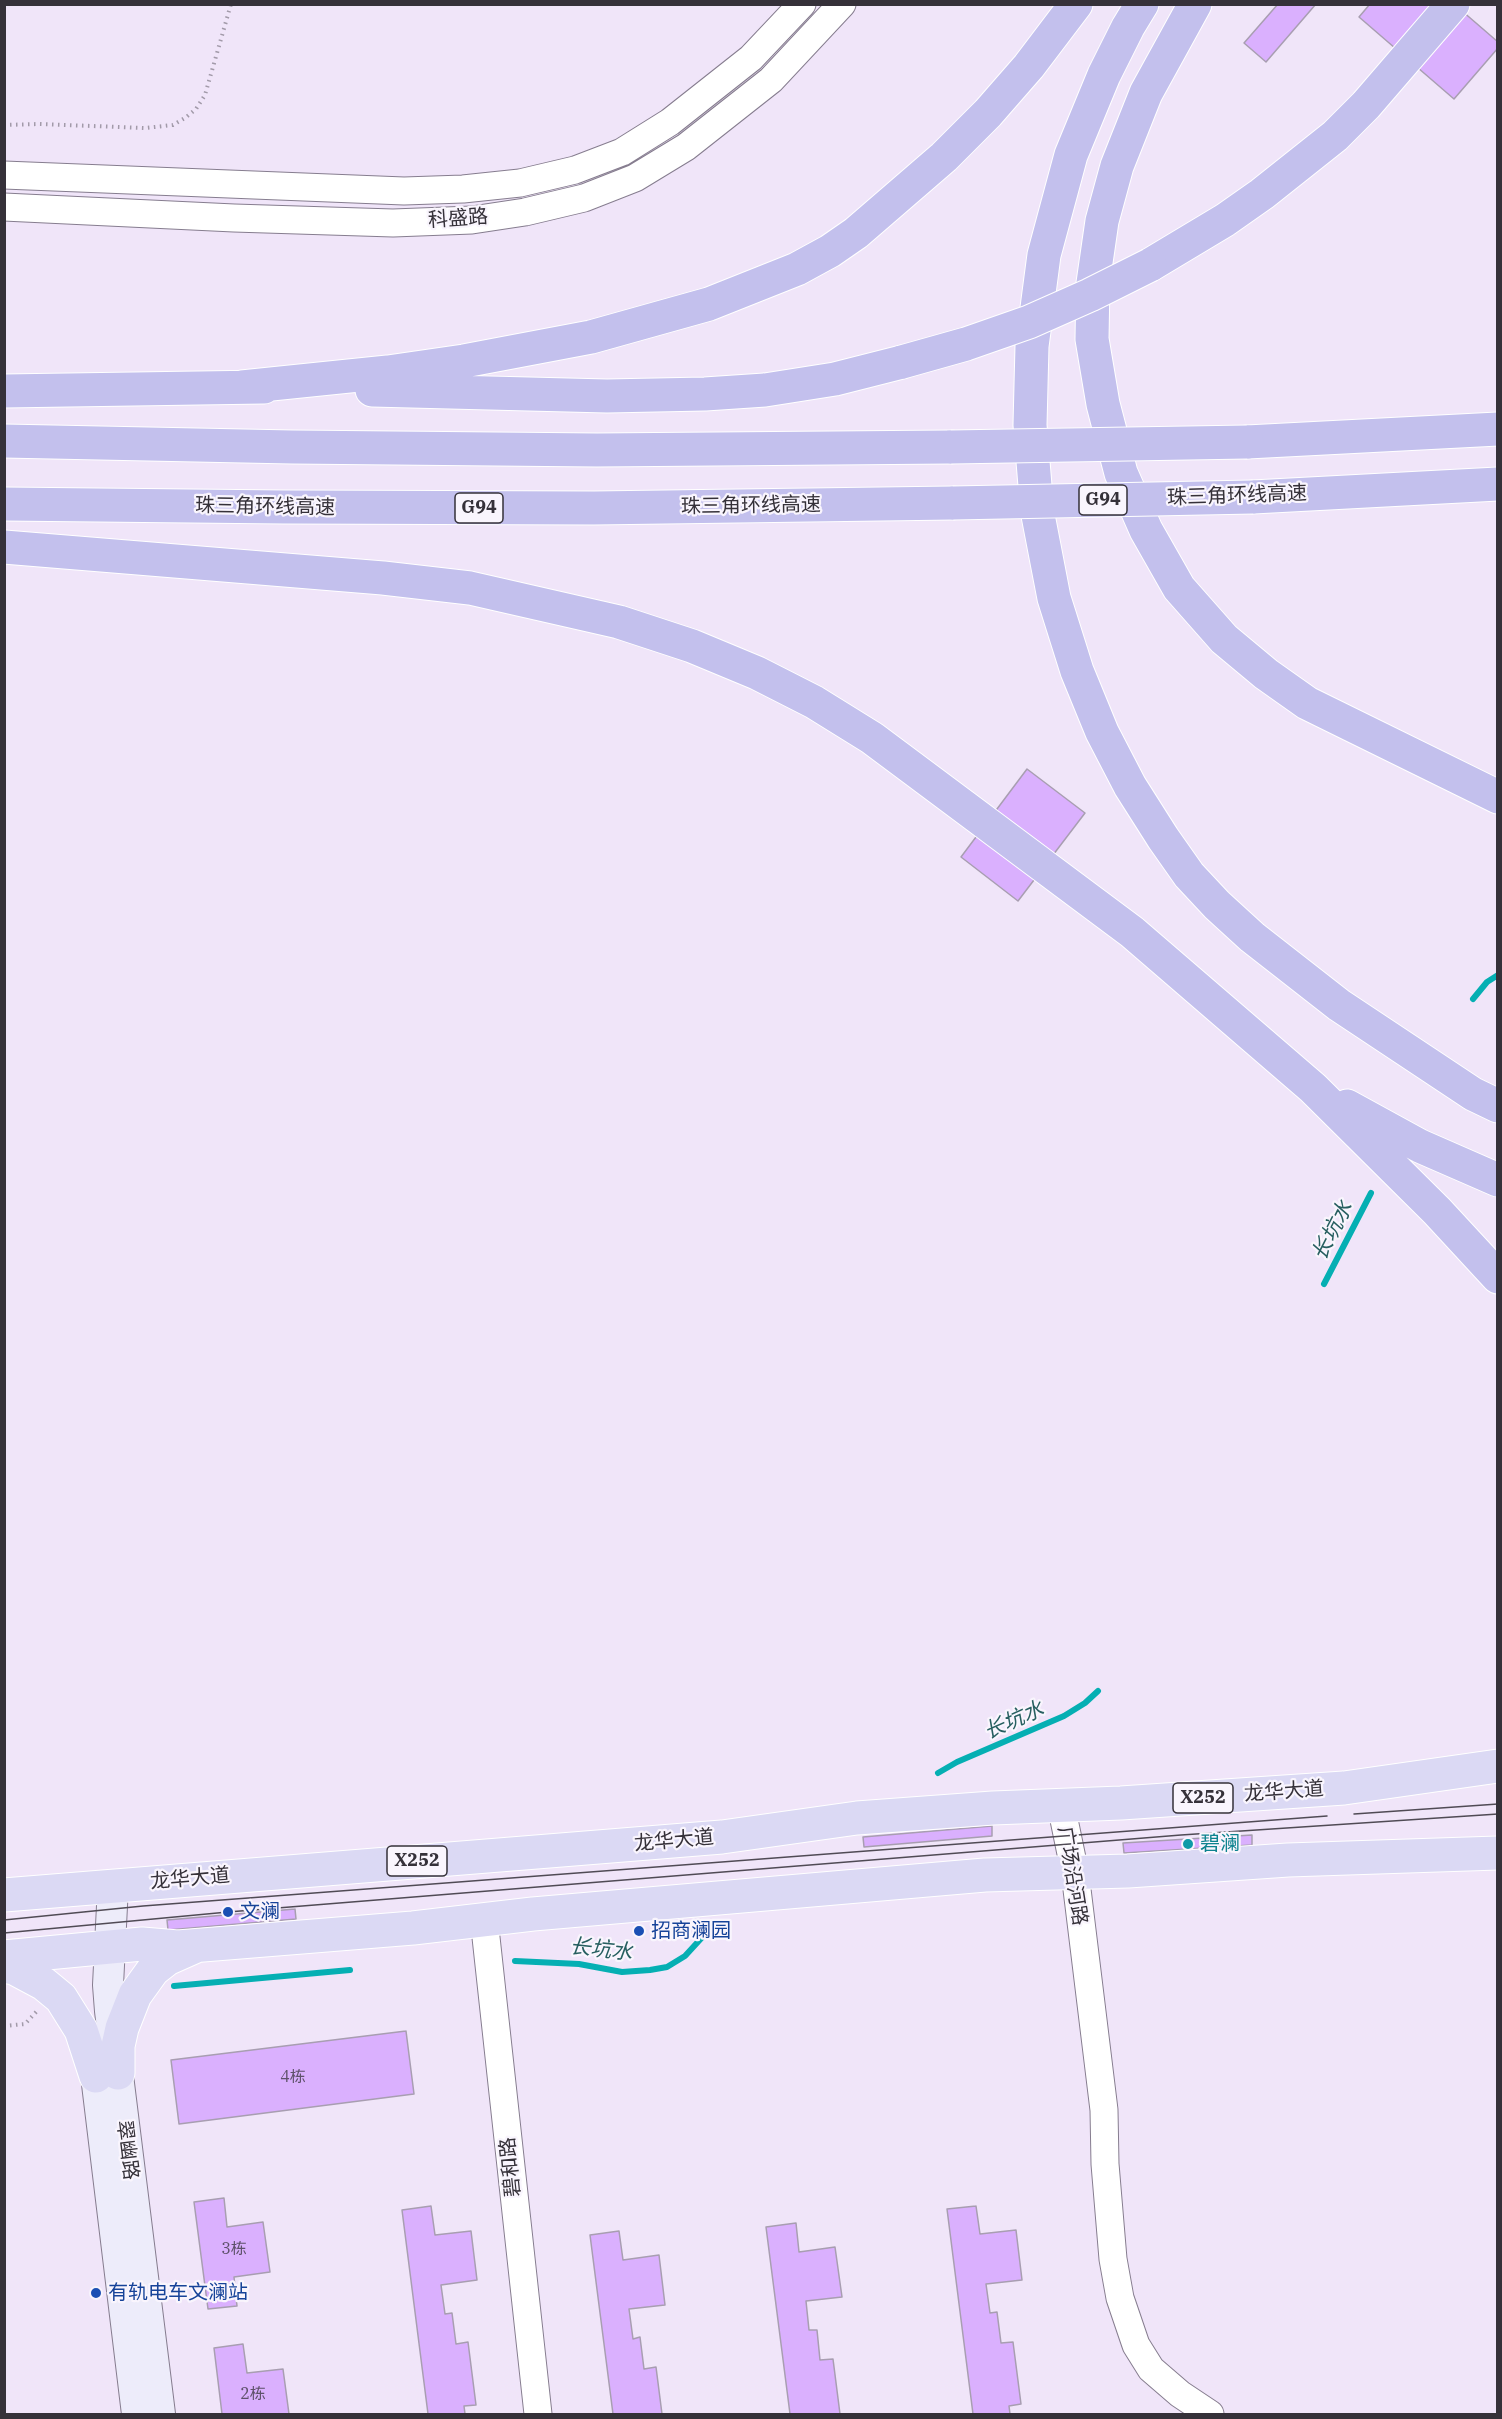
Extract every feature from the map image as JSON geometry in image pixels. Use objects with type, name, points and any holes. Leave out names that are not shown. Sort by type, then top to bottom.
[{"type":"highway","points":[[242,387],[388,372],[464,361],[591,337],[709,304],[797,269],[830,251],[856,233],[944,157],[988,113],[1029,66],[1076,4]]},
{"type":"highway","points":[[1142,4],[1104,75],[1071,155],[1044,255],[1032,346],[1030,425],[1037,510],[1054,598],[1077,671],[1102,732],[1130,786],[1162,838],[1189,875],[1217,905],[1252,937],[1339,1005],[1473,1094],[1497,1106]]},
{"type":"highway","points":[[1195,4],[1146,93],[1117,166],[1101,232],[1093,283],[1092,339],[1103,404],[1121,473],[1146,530],[1179,588],[1224,639],[1266,674],[1307,703],[1497,797]]},
{"type":"highway","points":[[4,391],[242,387],[607,396],[705,394],[765,390],[823,381],[902,363],[966,344],[1090,295],[1150,265],[1216,226],[1262,194],[1335,136],[1366,105],[1453,4]]},
{"type":"highway","points":[[4,441],[597,450],[1248,442],[1497,429]]},
{"type":"highway","name":"珠三角环线高速","points":[[4,504],[594,508],[1253,497],[1497,483]]},
{"type":"highway","points":[[4,547],[470,588],[619,622],[703,651],[757,673],[814,702],[889,750],[1132,932],[1313,1088],[1437,1211],[1497,1277]]},
{"type":"highway","points":[[1313,1088],[1420,1146],[1497,1180]]},
{"type":"main road","name":"龙华大道","points":[[4,1894],[722,1837],[856,1818],[1344,1788],[1497,1766]]},
{"type":"main road","name":"龙华大道","points":[[1344,1788],[1458,1791],[1497,1788]]},
{"type":"main road","points":[[1288,1860],[1364,1844],[1416,1837],[1497,1831]]},
{"type":"main road","points":[[4,1957],[142,1944],[178,1947],[413,1928],[484,1919],[974,1876],[1128,1871],[1288,1860],[1497,1853]]},
{"type":"main road","name":"翠幽路","points":[[104,1886],[101,1948],[90,2005],[107,2074],[160,2415]]},
{"type":"main road","points":[[107,2074],[135,1995],[153,1970],[167,1959],[180,1951],[199,1945]]},
{"type":"main road","points":[[4,1966],[14,1968],[44,1984],[61,1998],[107,2074]]},
{"type":"main road","name":"翠幽路","points":[[107,2074],[137,2415]]},
{"type":"street","name":"科盛路","points":[[4,175],[404,191],[463,189],[520,183],[575,170],[622,152],[670,122],[751,58],[802,4]]},
{"type":"street","name":"科盛路","points":[[4,207],[393,223],[472,220],[525,212],[584,198],[635,178],[686,147],[771,80],[842,4]]},
{"type":"street","name":"广场沿河路","points":[[1061,1805],[1089,2111],[1104,2164],[1115,2269],[1127,2321],[1136,2345],[1151,2369],[1180,2394],[1210,2415]]},
{"type":"street","name":"碧和路","points":[[484,1919],[538,2415]]},
{"type":"path","points":[[4,125],[145,128],[173,125],[196,109],[205,95],[231,4]]},
{"type":"path","points":[[4,2026],[25,2024],[39,2008]]},
{"type":"building","points":[[1278,4],[1316,4],[1266,62],[1244,43]]},
{"type":"building","points":[[1370,4],[1454,4],[1498,42],[1498,48],[1454,99],[1359,17]]},
{"type":"building","points":[[1027,769],[1085,813],[1018,901],[961,857]]},
{"type":"building","points":[[992,1826],[992,1836],[864,1847],[863,1837]]},
{"type":"building","name":"碧澜","points":[[1252,1835],[1252,1845],[1124,1853],[1123,1843]]},
{"type":"building","points":[[295,1909],[296,1919],[168,1930],[167,1920]]},
{"type":"building","points":[[406,2031],[414,2094],[179,2124],[171,2060]]},
{"type":"building","points":[[224,2198],[227,2227],[263,2222],[270,2272],[234,2277],[237,2306],[208,2309],[194,2202]]},
{"type":"building","points":[[431,2206],[435,2235],[471,2231],[477,2280],[441,2285],[445,2314],[452,2313],[456,2344],[468,2342],[476,2405],[464,2406],[465,2414],[428,2414],[402,2210]]},
{"type":"building","points":[[976,2206],[980,2234],[1016,2230],[1022,2280],[986,2284],[990,2313],[997,2312],[1001,2343],[1013,2342],[1021,2404],[1009,2406],[1010,2414],[973,2414],[947,2209]]},
{"type":"building","points":[[796,2223],[799,2252],[835,2247],[842,2297],[806,2301],[809,2330],[817,2330],[820,2360],[833,2359],[840,2414],[790,2414],[766,2227]]},
{"type":"building","points":[[619,2231],[623,2260],[659,2255],[665,2305],[629,2309],[633,2339],[640,2337],[644,2369],[656,2367],[662,2414],[613,2414],[590,2235]]},
{"type":"building","points":[[243,2344],[247,2373],[283,2369],[289,2414],[222,2414],[214,2348]]},
{"type":"waterway","name":"长坑水","points":[[1473,999],[1487,982],[1498,975]]},
{"type":"waterway","name":"长坑水","points":[[1324,1284],[1371,1193]]},
{"type":"waterway","name":"长坑水","points":[[938,1773],[957,1762],[1064,1716],[1085,1703],[1098,1691]]},
{"type":"waterway","name":"长坑水","points":[[515,1961],[579,1964],[622,1972],[650,1970],[667,1967],[685,1956],[707,1932]]},
{"type":"waterway","name":"长坑水","points":[[174,1986],[350,1970]]},
{"type":"tram line","points":[[1354,1814],[1498,1804]]},
{"type":"tram line","points":[[4,1933],[228,1912],[1181,1835],[1498,1814]]},
{"type":"tram line","points":[[4,1920],[143,1906],[1327,1816]]},
{"type":"place","name":"碧澜","points":[[1188,1844]]},
{"type":"place","name":"文澜","points":[[228,1912]]},
{"type":"place","name":"招商澜园","points":[[639,1931]]},
{"type":"place","name":"有轨电车文澜站","points":[[96,2293]]}]
